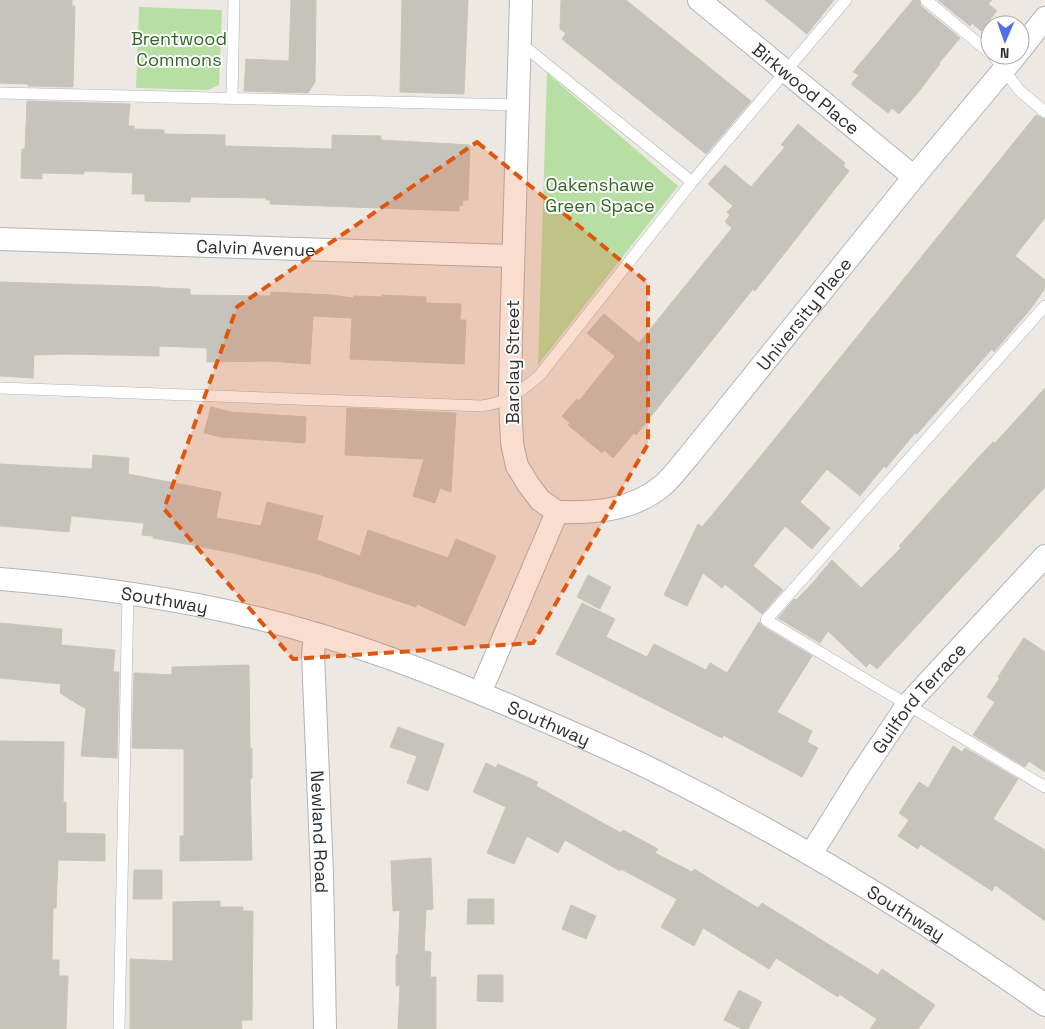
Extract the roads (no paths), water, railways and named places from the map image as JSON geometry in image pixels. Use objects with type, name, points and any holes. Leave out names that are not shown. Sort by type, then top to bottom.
[{"type":"street","name":"Barclay Street","points":[[520,0],[512,256],[510,398],[512,443],[517,466],[528,484],[540,500],[556,512]]},
{"type":"street","name":"Birkwood Place","points":[[698,0],[914,177]]},
{"type":"street","points":[[1030,37],[1045,18]]},
{"type":"street","name":"University Place","points":[[556,512],[587,513],[617,508],[642,500],[662,486],[688,457],[914,177],[996,65]]},
{"type":"street","name":"Calvin Avenue","points":[[0,239],[512,256]]},
{"type":"street","points":[[480,693],[556,512]]},
{"type":"street","name":"Guilford Terrace","points":[[811,854],[864,769],[908,704],[1044,558]]},
{"type":"street","name":"Southway","points":[[0,579],[52,583],[128,593],[242,614],[315,634],[396,660],[480,693],[652,770],[811,854],[968,951],[1045,1005]]},
{"type":"street","name":"Newland Road","points":[[315,634],[313,654],[322,874],[325,1029]]},
{"type":"lane","points":[[232,98],[234,0]]},
{"type":"lane","points":[[0,388],[482,406],[510,398],[540,375],[692,182],[846,0]]},
{"type":"lane","points":[[926,0],[980,42]]},
{"type":"lane","points":[[519,42],[692,182]]},
{"type":"lane","points":[[1005,65],[1019,90],[1045,112]]},
{"type":"lane","points":[[0,93],[517,105]]},
{"type":"lane","points":[[1045,306],[766,620],[1045,787]]},
{"type":"lane","points":[[119,1029],[128,593]]},
{"type":"park label","name":"Brentwood Commons","points":[[179,48]]},
{"type":"park label","name":"Oakenshawe Green Space","points":[[600,194]]}]
